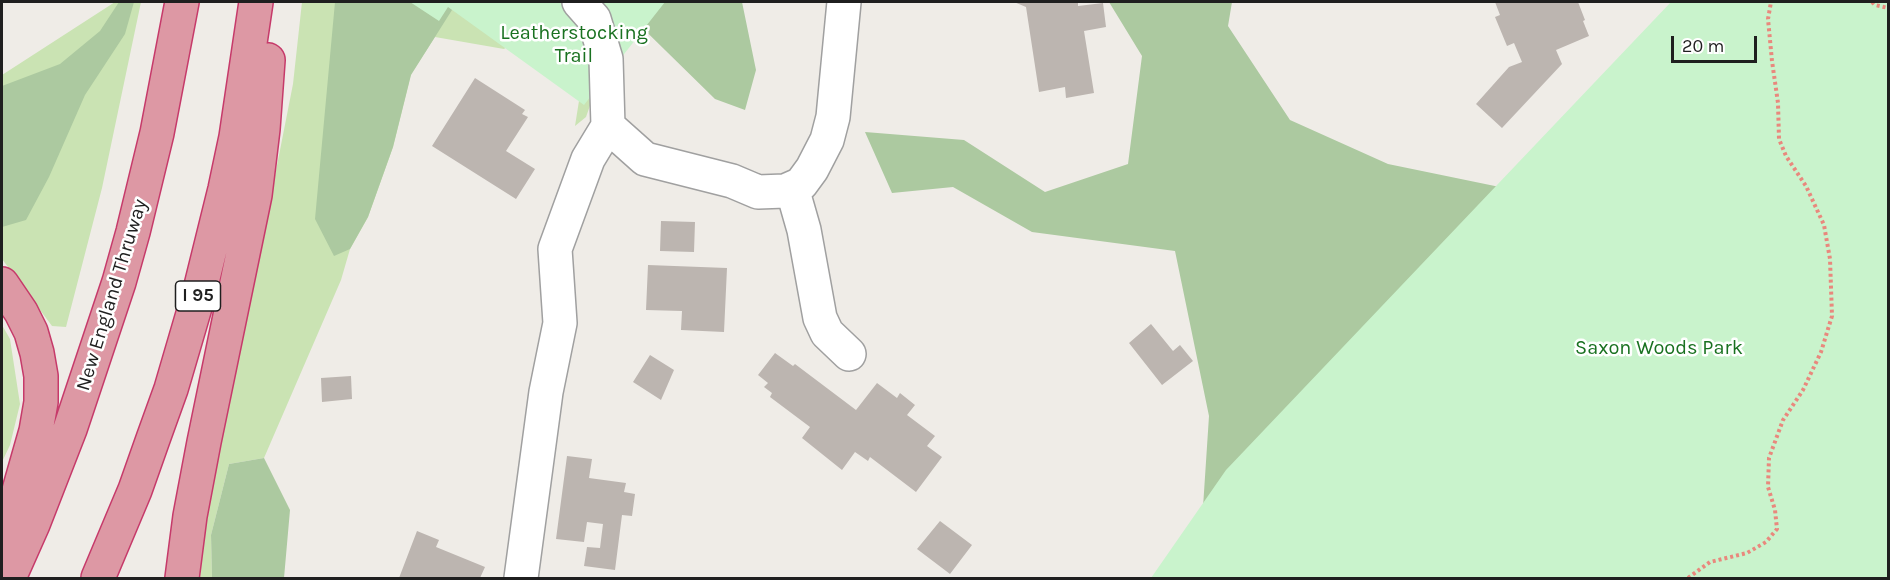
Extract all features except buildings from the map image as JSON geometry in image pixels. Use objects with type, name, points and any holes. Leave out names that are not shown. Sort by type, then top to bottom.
[{"type":"highway","name":"New England Thruway","points":[[9,579],[70,429],[118,282],[150,163],[182,2]]},
{"type":"highway","name":"I 95","points":[[98,579],[135,490],[171,389],[200,290],[236,136],[256,2]]},
{"type":"highway","points":[[182,579],[190,516],[204,442],[255,195],[263,129],[268,2]]},
{"type":"highway","points":[[2,284],[31,332],[39,365],[41,402],[36,431],[2,550]]},
{"type":"street","points":[[521,579],[546,392],[560,323],[555,249],[588,159],[608,126],[606,59],[594,19],[579,2]]},
{"type":"street","points":[[608,126],[645,159],[732,181],[758,192],[789,190],[801,184],[812,169],[827,140],[833,117],[844,2]]},
{"type":"street","points":[[789,190],[804,230],[820,318],[827,333],[849,354]]},
{"type":"path","points":[[1688,579],[1710,562],[1747,553],[1766,542],[1777,529],[1775,510],[1768,487],[1769,458],[1783,420],[1803,390],[1821,352],[1832,316],[1830,260],[1824,225],[1806,186],[1786,156],[1779,139],[1778,103],[1768,19],[1771,2]]},
{"type":"path","points":[[1872,2],[1888,8]]},
{"type":"green space","points":[[115,2],[141,2],[102,188],[66,327],[52,326],[2,259],[2,75]]},
{"type":"green space","points":[[119,2],[134,2],[125,34],[85,95],[49,177],[26,220],[2,227],[2,86],[60,64],[100,31]]},
{"type":"green space","points":[[302,2],[564,2],[590,38],[595,64],[593,97],[586,117],[575,126],[585,63],[581,38],[568,27],[528,31],[504,49],[435,37],[411,74],[393,147],[368,217],[350,249],[341,280],[264,458],[229,464],[211,535],[212,578],[200,578],[205,518],[293,84]]},
{"type":"green space","points":[[335,2],[454,2],[452,10],[411,75],[393,147],[368,217],[350,249],[334,256],[315,219]]},
{"type":"green space","name":"Leatherstocking Trail","points":[[410,2],[665,2],[584,105],[448,7],[439,21]]},
{"type":"green space","points":[[616,2],[742,2],[756,70],[745,110],[715,99]]},
{"type":"green space","name":"Saxon Woods Park","points":[[1109,2],[1232,2],[1228,26],[1290,120],[1388,164],[1524,192],[1888,2],[1888,578],[1199,568],[1209,416],[1175,251],[1032,232],[953,187],[892,193],[865,132],[964,140],[1045,192],[1128,164],[1142,56]]},
{"type":"green space","name":"Saxon Woods Park","points":[[1671,2],[1888,2],[1888,578],[1151,578],[1226,470]]},
{"type":"green space","points":[[2,325],[10,339],[20,404],[10,445],[2,462]]},
{"type":"green space","points":[[264,458],[290,510],[284,578],[212,578],[211,535],[229,464]]}]
